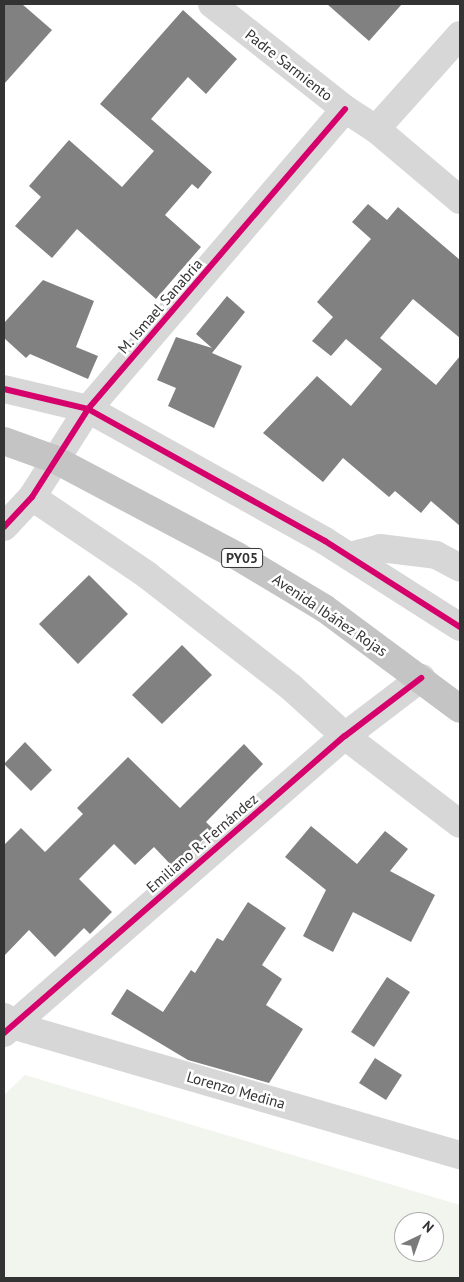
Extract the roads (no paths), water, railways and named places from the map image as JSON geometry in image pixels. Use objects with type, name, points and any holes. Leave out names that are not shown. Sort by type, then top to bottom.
[{"type":"highway","name":"Avenida Ibáñez Rojas","points":[[4,441],[54,459],[237,556],[324,608],[421,678],[460,709]]},
{"type":"street","name":"Padre Sarmiento","points":[[212,4],[345,109],[376,129],[460,200]]},
{"type":"street","points":[[376,129],[460,35]]},
{"type":"street","name":"M. Ismael Sanabria","points":[[4,527],[32,497],[54,459],[88,409],[345,109]]},
{"type":"street","points":[[4,389],[88,409],[348,556],[460,627]]},
{"type":"street","points":[[32,497],[147,575],[292,688],[345,736],[460,824]]},
{"type":"street","points":[[348,556],[380,548],[436,555],[460,568]]},
{"type":"street","name":"Emiliano R. Fernández","points":[[7,1025],[345,736],[421,678]]},
{"type":"street","name":"Lorenzo Medina","points":[[7,1025],[460,1155]]}]
